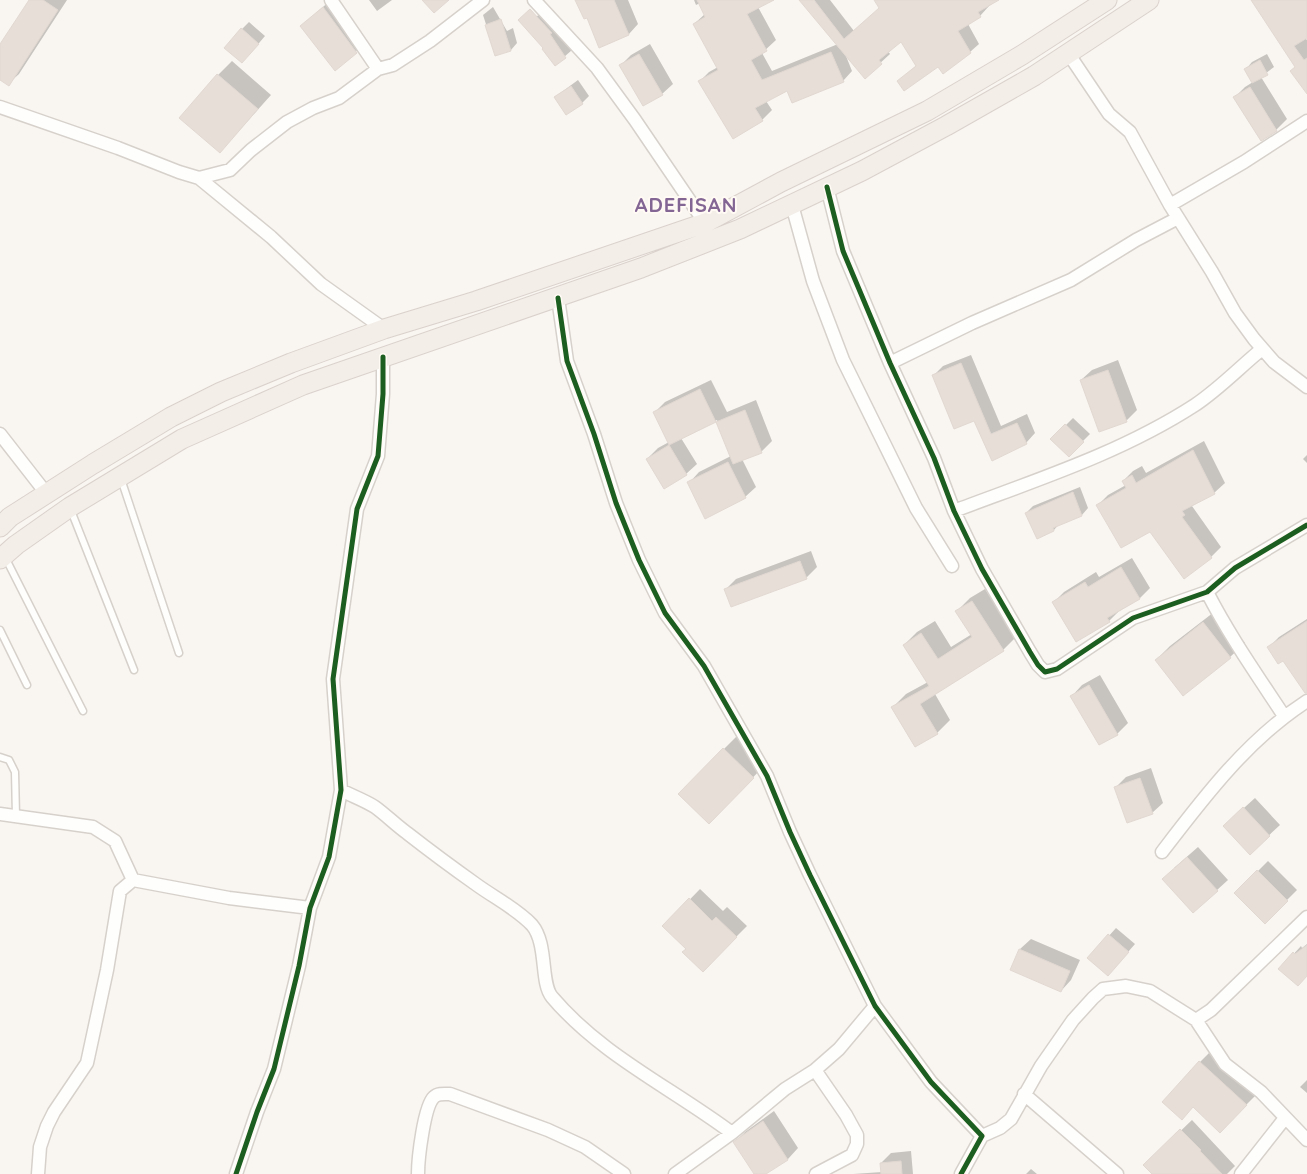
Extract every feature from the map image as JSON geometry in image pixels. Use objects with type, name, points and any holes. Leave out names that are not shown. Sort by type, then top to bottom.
[{"type":"main road","points":[[5,520],[171,417],[221,392],[291,362],[384,329],[486,298],[705,223],[781,182],[927,111],[1022,55],[1107,0]]},
{"type":"main road","points":[[2,558],[16,545],[70,507],[182,439],[303,385],[558,298],[696,247],[792,205],[862,171],[1034,76],[1149,0]]},
{"type":"street","points":[[331,0],[378,69]]},
{"type":"street","points":[[199,178],[230,170],[251,150],[287,122],[313,108],[339,98],[378,69],[393,65],[430,41],[484,0]]},
{"type":"street","points":[[534,0],[602,76],[635,120],[705,223]]},
{"type":"street","points":[[1068,53],[1109,114],[1130,132],[1170,205],[1235,313],[1274,362],[1307,387]]},
{"type":"street","points":[[0,107],[199,178],[271,237],[321,284],[384,329]]},
{"type":"street","points":[[1170,205],[1244,162],[1307,121]]},
{"type":"street","points":[[827,187],[843,251],[890,363],[930,450],[954,511],[982,569],[1030,652],[1045,672],[1057,669],[1133,618],[1207,592],[1235,568],[1307,525]]},
{"type":"street","points":[[792,205],[813,281],[843,360],[916,508],[952,566]]},
{"type":"street","points":[[890,363],[972,323],[1071,280],[1136,240],[1178,218]]},
{"type":"street","points":[[558,298],[567,361],[594,434],[616,503],[639,560],[665,612],[704,666],[767,776],[806,867],[875,1006],[931,1082],[982,1136]]},
{"type":"street","points":[[954,511],[1103,455],[1161,425],[1196,404],[1262,349]]},
{"type":"street","points":[[236,1174],[274,1069],[299,966],[310,908],[329,857],[341,790],[333,679],[357,508],[378,456],[383,394],[383,357]]},
{"type":"street","points":[[0,434],[46,493]]},
{"type":"street","points":[[1207,592],[1242,653],[1284,716]]},
{"type":"street","points":[[1162,852],[1200,801],[1251,747],[1284,716],[1307,701]]},
{"type":"street","points":[[341,790],[374,807],[533,926],[542,948],[550,995],[567,1013],[587,1032],[643,1074],[677,1094],[732,1133]]},
{"type":"street","points":[[0,814],[92,827],[115,841],[133,880]]},
{"type":"street","points":[[133,880],[229,898],[310,908]]},
{"type":"street","points":[[38,1174],[40,1147],[47,1126],[54,1112],[87,1063],[107,970],[120,891],[133,880]]},
{"type":"street","points":[[1196,1020],[1211,1010],[1307,917]]},
{"type":"street","points":[[961,1174],[982,1136],[1000,1128],[1010,1118],[1072,1020],[1103,989],[1126,986],[1150,991],[1196,1020],[1225,1064],[1260,1092],[1307,1140]]},
{"type":"street","points":[[675,1174],[732,1133],[785,1089],[815,1070],[839,1048],[875,1006]]},
{"type":"street","points":[[815,1070],[846,1115],[857,1135],[857,1144],[852,1155],[816,1174]]},
{"type":"street","points":[[418,1174],[420,1151],[428,1109],[433,1097],[450,1094],[548,1130],[585,1147],[624,1174]]},
{"type":"street","points":[[1024,1094],[1117,1174]]},
{"type":"street","points":[[1241,1174],[1285,1118]]},
{"type":"lane","points":[[120,476],[179,653]]},
{"type":"lane","points":[[70,507],[134,670]]},
{"type":"lane","points":[[2,558],[83,710]]},
{"type":"lane","points":[[0,630],[27,685]]},
{"type":"lane","points":[[0,757],[9,760],[15,772],[16,816]]},
{"type":"building","points":[[29,0],[43,0],[58,10],[9,86],[0,80],[0,44]]},
{"type":"building","points":[[422,0],[449,0],[434,13]]},
{"type":"building","points":[[575,0],[614,0],[629,35],[599,48],[587,18],[584,19]]},
{"type":"building","points":[[697,0],[774,0],[747,14],[767,51],[751,60],[762,80],[831,52],[844,82],[792,103],[787,91],[755,108],[763,121],[733,139],[698,81],[718,70],[693,24],[705,17]]},
{"type":"building","points":[[799,0],[814,0],[844,39],[879,8],[874,0],[999,0],[978,12],[981,17],[958,31],[971,53],[943,74],[938,67],[904,91],[897,81],[916,66],[901,42],[879,60],[882,64],[865,79]]},
{"type":"building","points":[[1251,0],[1307,0],[1307,38],[1294,46],[1304,60],[1307,58],[1307,94],[1290,71],[1295,67]]},
{"type":"building","points":[[323,7],[357,53],[335,71],[300,26]]},
{"type":"building","points":[[530,9],[552,33],[550,34],[566,58],[555,66],[543,48],[518,20]]},
{"type":"building","points":[[501,19],[511,51],[495,56],[485,25]]},
{"type":"building","points":[[241,28],[259,44],[242,63],[224,48]]},
{"type":"building","points":[[639,54],[663,95],[643,106],[619,65]]},
{"type":"building","points":[[1260,60],[1268,75],[1252,83],[1244,69]]},
{"type":"building","points":[[217,74],[258,109],[220,153],[179,118]]},
{"type":"building","points":[[571,86],[583,104],[566,115],[554,97]]},
{"type":"building","points":[[1250,87],[1277,131],[1261,141],[1233,97]]},
{"type":"building","points":[[961,363],[991,434],[1017,423],[1027,444],[992,461],[974,421],[954,429],[932,375]]},
{"type":"building","points":[[1108,370],[1127,422],[1099,432],[1080,380]]},
{"type":"building","points":[[700,389],[716,422],[669,445],[653,412]]},
{"type":"building","points":[[745,410],[762,453],[733,464],[716,422]]},
{"type":"building","points":[[1065,424],[1084,442],[1069,457],[1050,439]]},
{"type":"building","points":[[669,445],[687,475],[664,489],[646,459]]},
{"type":"building","points":[[1193,450],[1215,494],[1182,511],[1185,515],[1182,517],[1212,558],[1184,579],[1150,532],[1121,548],[1096,505],[1126,488],[1122,481],[1132,475],[1136,483]]},
{"type":"building","points":[[728,462],[746,498],[705,519],[687,482]]},
{"type":"building","points":[[1073,492],[1082,516],[1053,528],[1054,531],[1037,539],[1025,513]]},
{"type":"building","points":[[800,561],[807,579],[731,607],[724,589]]},
{"type":"building","points":[[1121,567],[1140,599],[1107,618],[1110,622],[1076,642],[1052,602],[1085,582],[1088,587]]},
{"type":"building","points":[[972,601],[1004,651],[920,704],[938,734],[915,747],[891,707],[929,686],[903,645],[921,633],[938,659],[972,637],[955,611]]},
{"type":"building","points":[[1307,621],[1307,693],[1305,693],[1283,661],[1278,664],[1267,647]]},
{"type":"building","points":[[1203,622],[1231,658],[1183,696],[1155,660]]},
{"type":"building","points":[[1089,685],[1118,735],[1099,745],[1070,696]]},
{"type":"building","points":[[723,748],[754,778],[709,824],[678,794]]},
{"type":"building","points":[[1140,778],[1153,814],[1127,823],[1114,787]]},
{"type":"building","points":[[1243,807],[1270,836],[1250,855],[1223,826]]},
{"type":"building","points":[[1187,857],[1218,891],[1193,913],[1162,879]]},
{"type":"building","points":[[1257,870],[1288,901],[1265,924],[1234,893]]},
{"type":"building","points":[[689,898],[712,921],[716,917],[737,937],[703,972],[682,952],[686,949],[662,926]]},
{"type":"building","points":[[1108,934],[1129,952],[1108,976],[1087,958]]},
{"type":"building","points":[[1307,945],[1307,976],[1298,986],[1278,969],[1293,952],[1295,954]]},
{"type":"building","points":[[1019,949],[1070,971],[1061,992],[1010,970]]},
{"type":"building","points":[[1199,1061],[1247,1105],[1220,1133],[1193,1107],[1182,1120],[1162,1102]]},
{"type":"building","points":[[763,1121],[788,1160],[766,1174],[754,1174],[733,1142]]},
{"type":"building","points":[[1180,1129],[1222,1174],[1152,1174],[1143,1165]]},
{"type":"building","points":[[901,1161],[902,1174],[881,1174],[880,1163]]},
{"type":"cycle path","points":[[827,187],[843,251],[890,363],[934,458],[954,511],[982,569],[1030,652],[1045,672],[1057,669],[1133,618],[1207,592],[1235,568],[1307,525]]},
{"type":"cycle path","points":[[558,298],[567,361],[594,434],[616,503],[639,560],[665,613],[704,666],[767,776],[810,875],[875,1006],[931,1082],[982,1136],[961,1174]]},
{"type":"cycle path","points":[[236,1174],[274,1069],[299,966],[310,908],[329,857],[341,790],[333,679],[357,509],[378,456],[383,394],[383,357]]},
{"type":"district","name":"ADEFISAN","points":[[686,205]]}]
